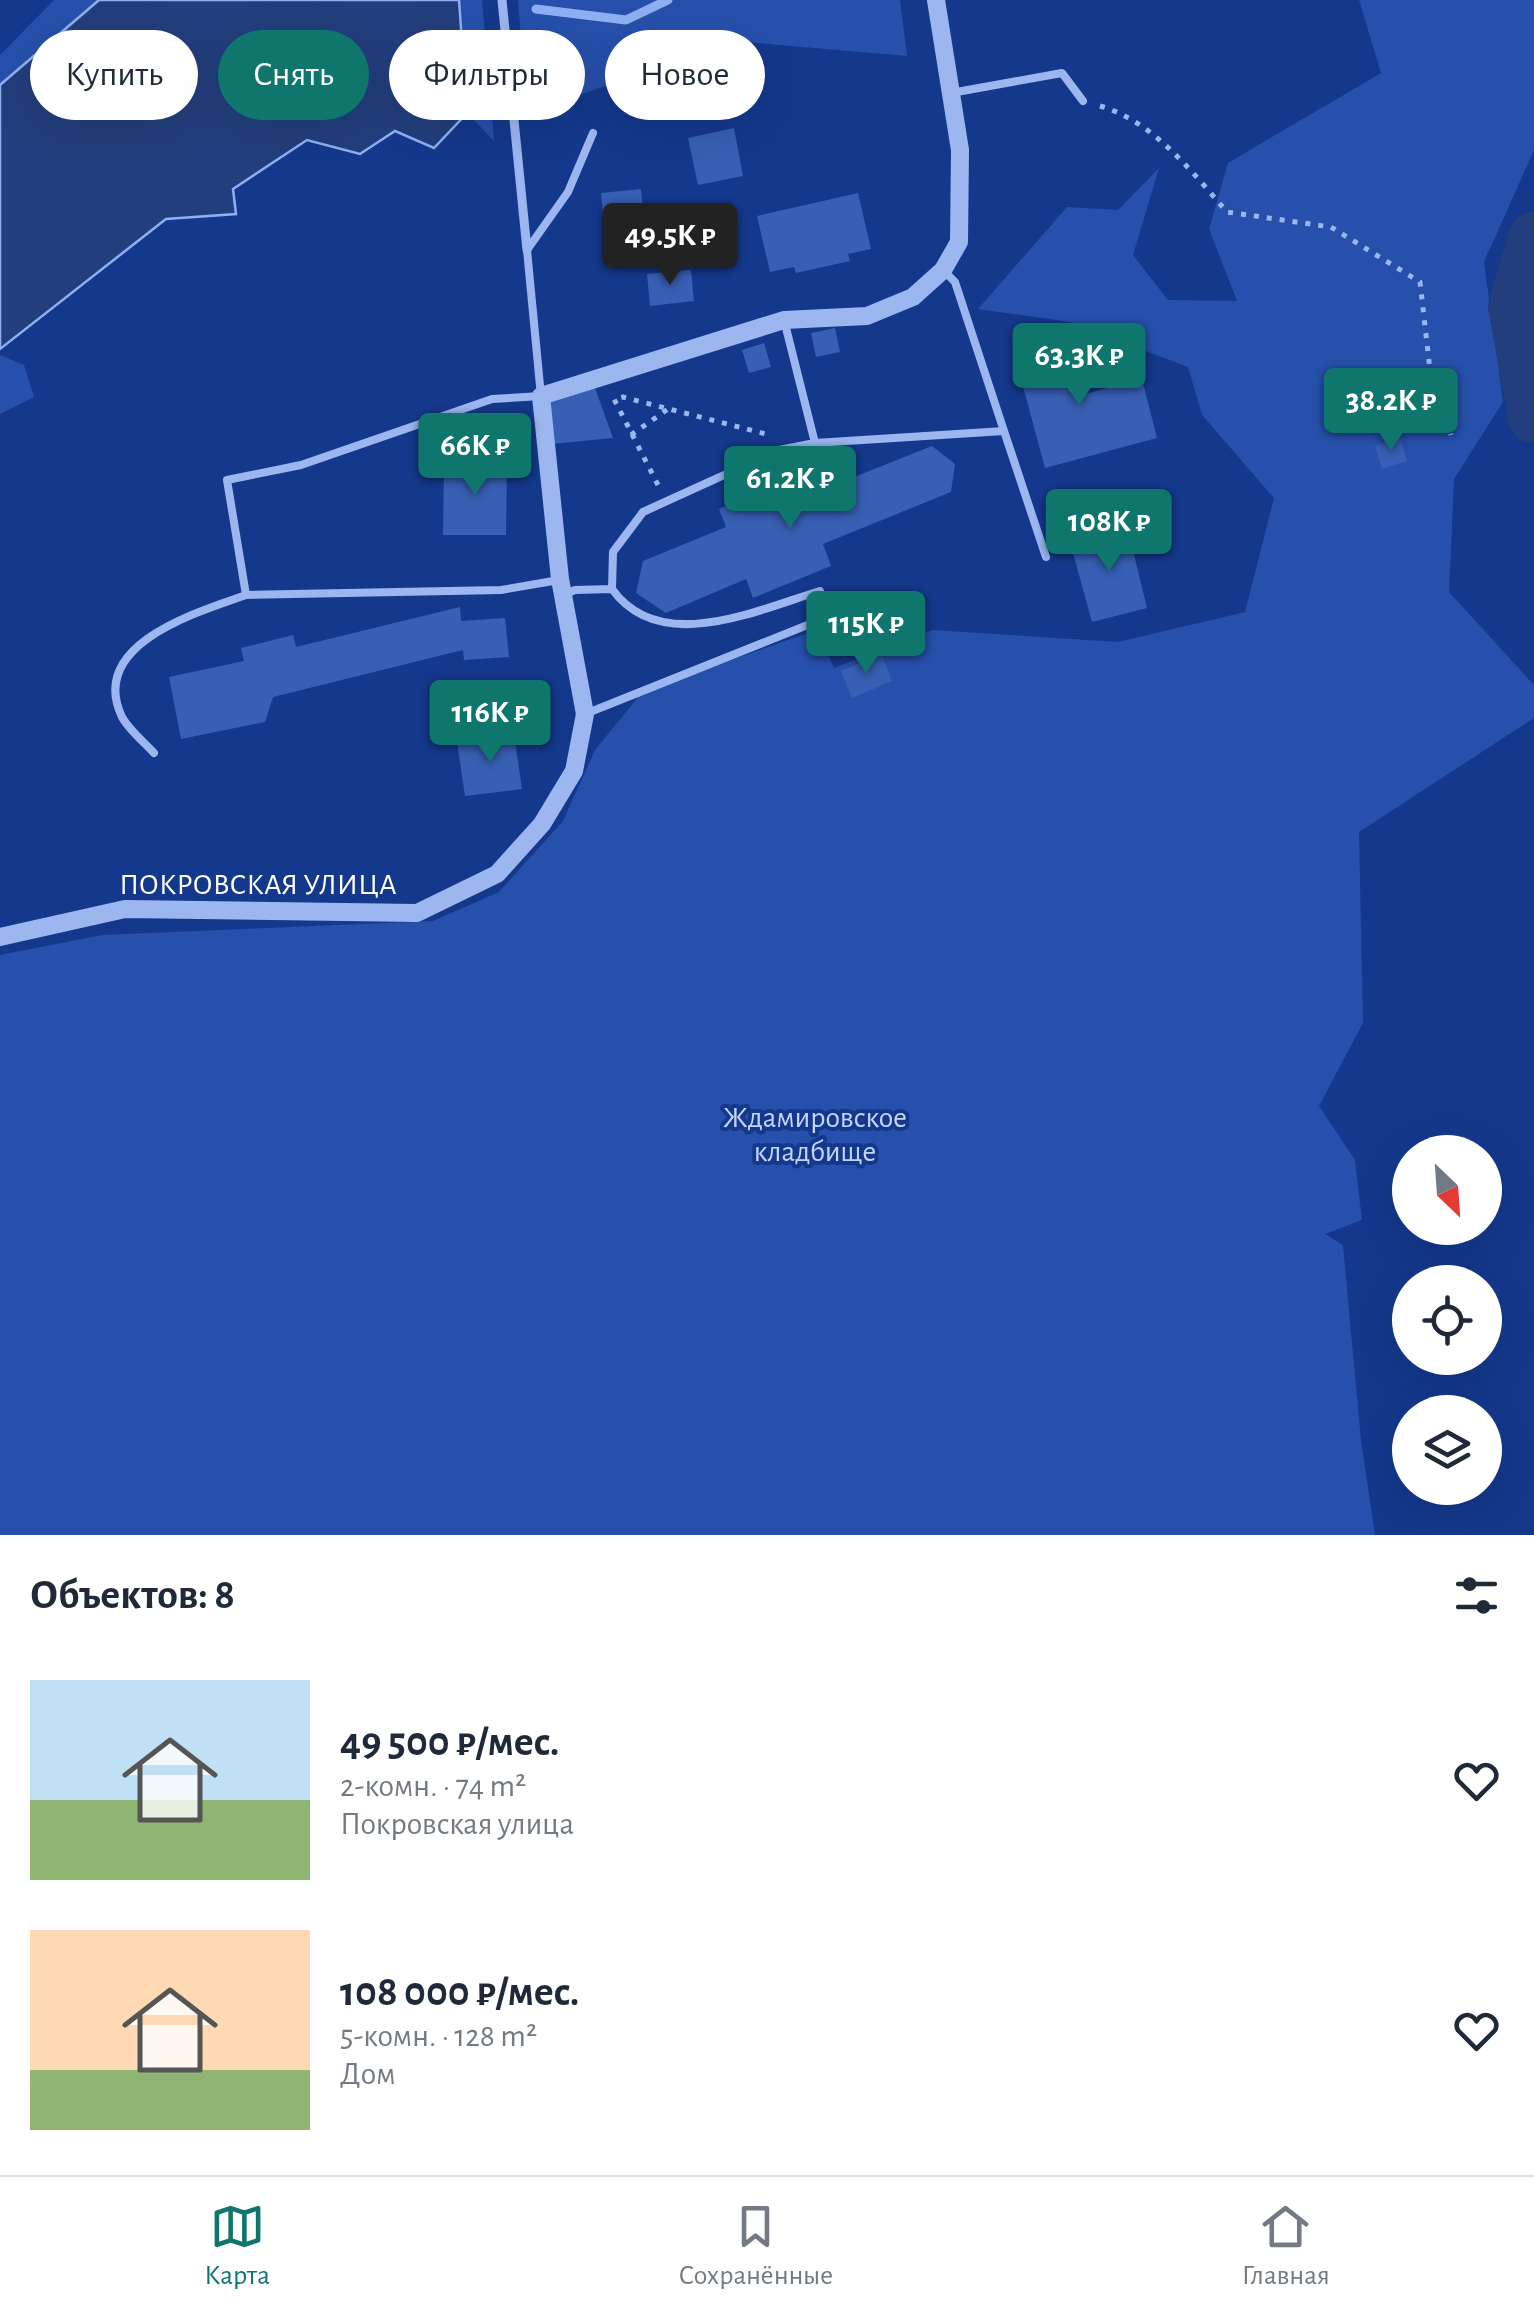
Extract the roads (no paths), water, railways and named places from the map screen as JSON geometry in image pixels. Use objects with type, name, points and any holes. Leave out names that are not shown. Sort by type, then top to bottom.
[{"type":"street","points":[[502,0],[527,250]]},
{"type":"street","points":[[541,396],[784,320],[867,316],[913,297],[943,270],[960,242],[960,150],[936,0]]},
{"type":"street","name":"ПОКРОВСКАЯ УЛИЦА","points":[[0,937],[125,909],[417,912],[497,874],[542,824],[574,770],[585,714],[561,588],[541,396]]},
{"type":"lane","points":[[951,93],[1062,72],[1083,100]]},
{"type":"lane","points":[[246,596],[227,480],[301,465],[492,399],[541,396],[527,250],[568,192],[593,133]]},
{"type":"lane","points":[[943,270],[955,282],[1046,557]]},
{"type":"lane","points":[[784,320],[815,443]]},
{"type":"lane","points":[[820,591],[700,625],[665,623],[626,608],[612,589],[614,552],[643,512],[779,450],[815,443],[1004,431]]},
{"type":"lane","points":[[154,753],[122,717],[116,688],[126,656],[174,620],[246,596],[612,589]]},
{"type":"lane","points":[[585,714],[810,624]]},
{"type":"waterway","points":[[536,9],[626,20],[668,0]]},
{"type":"waterway","points":[[1534,238],[1514,306],[1534,417]]},
{"type":"park label","name":"Ждамировское кладбище","points":[[815,1135]]}]
